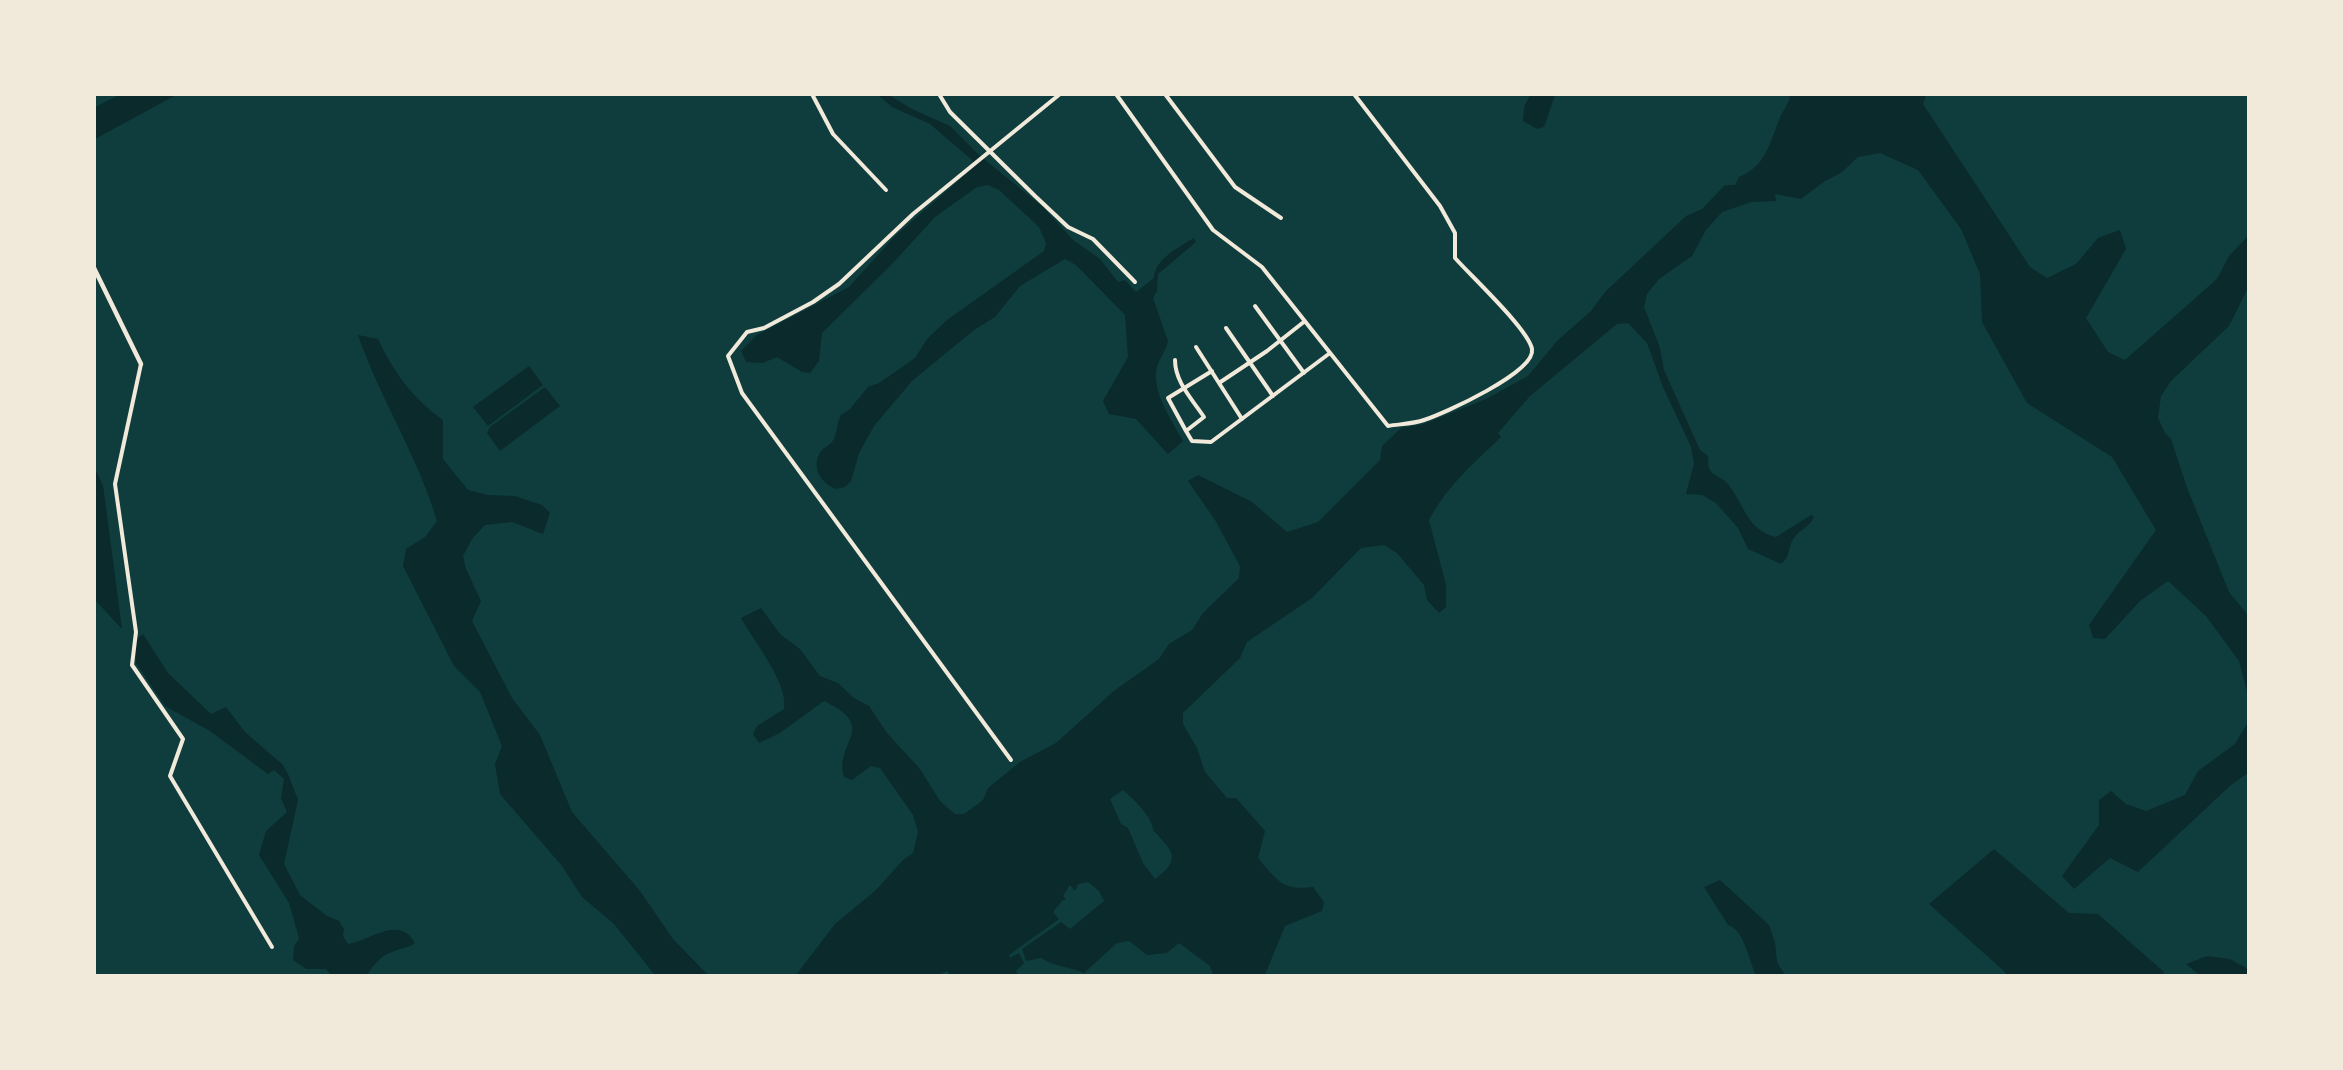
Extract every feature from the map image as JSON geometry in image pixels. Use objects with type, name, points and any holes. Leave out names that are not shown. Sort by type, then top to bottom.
[{"type":"street","points":[[812,94],[833,134],[886,190]]},
{"type":"street","points":[[939,94],[950,112],[1068,227],[1093,239],[1135,282]]},
{"type":"street","points":[[1011,760],[742,393],[728,356],[747,332],[764,328],[839,284],[913,214],[1060,94]]},
{"type":"street","points":[[1116,94],[1214,230],[1262,267],[1388,426],[1423,421],[1480,396],[1517,370],[1532,352],[1523,331],[1455,258],[1455,233],[1440,206],[1354,94]]},
{"type":"street","points":[[1165,94],[1235,187],[1281,218]]},
{"type":"street","points":[[94,268],[141,364],[115,484],[136,632],[132,665],[183,739],[170,776],[272,948]]},
{"type":"street","points":[[1255,306],[1304,373]]},
{"type":"street","points":[[1219,383],[1305,321]]},
{"type":"street","points":[[1226,328],[1273,396]]},
{"type":"street","points":[[1196,347],[1242,419]]},
{"type":"street","points":[[1212,371],[1167,398],[1192,441],[1211,442],[1330,353]]},
{"type":"street","points":[[1175,360],[1175,374],[1204,417],[1186,431]]},
{"type":"water","points":[[121,94],[176,95],[95,139],[95,107]]},
{"type":"water","points":[[878,95],[889,95],[910,108],[950,126],[979,155],[1043,207],[1073,240],[1100,259],[1118,282],[1125,280],[1136,292],[1154,278],[1155,271],[1163,259],[1194,238],[1196,242],[1158,274],[1157,291],[1153,298],[1168,341],[1157,366],[1157,385],[1166,410],[1183,441],[1168,454],[1136,419],[1109,414],[1103,401],[1128,357],[1125,315],[1076,265],[1065,259],[1020,286],[995,317],[974,330],[912,381],[874,426],[859,453],[851,481],[845,487],[836,489],[822,479],[817,468],[818,457],[834,439],[841,415],[850,409],[868,387],[879,383],[915,358],[927,339],[947,320],[1044,251],[1046,243],[1039,227],[999,190],[988,185],[977,187],[935,217],[891,265],[822,333],[819,361],[810,373],[802,372],[777,357],[763,363],[746,362],[741,351],[757,335],[849,287],[895,236],[974,167],[972,160],[930,124],[892,107]]},
{"type":"water","points":[[1530,95],[1555,95],[1544,127],[1537,129],[1523,121],[1524,107]]},
{"type":"water","points":[[1788,95],[1926,95],[1923,104],[2030,267],[2047,278],[2076,264],[2098,238],[2120,230],[2126,249],[2086,318],[2108,352],[2125,360],[2217,279],[2229,256],[2248,236],[2248,288],[2229,326],[2171,381],[2161,396],[2158,418],[2165,433],[2171,439],[2186,485],[2229,592],[2248,615],[2248,696],[2239,661],[2206,616],[2168,581],[2140,601],[2105,639],[2093,638],[2089,625],[2156,530],[2112,457],[2027,403],[1982,322],[1980,274],[1961,229],[1918,170],[1880,153],[1858,157],[1841,173],[1825,181],[1801,199],[1775,194],[1776,201],[1752,202],[1722,212],[1706,230],[1692,256],[1659,279],[1647,294],[1644,307],[1660,348],[1664,370],[1700,450],[1708,457],[1709,468],[1727,483],[1752,522],[1766,534],[1776,537],[1811,515],[1814,517],[1794,538],[1787,557],[1781,564],[1748,549],[1738,528],[1716,503],[1702,495],[1686,494],[1694,463],[1691,447],[1663,387],[1647,343],[1628,323],[1617,324],[1530,396],[1498,433],[1501,437],[1462,475],[1436,508],[1429,520],[1446,585],[1446,607],[1439,613],[1427,600],[1424,585],[1397,553],[1384,545],[1361,548],[1312,598],[1247,642],[1240,658],[1183,713],[1183,724],[1197,748],[1205,772],[1227,798],[1236,798],[1265,831],[1258,858],[1281,882],[1294,887],[1313,887],[1324,902],[1322,911],[1285,926],[1265,975],[1213,975],[1210,966],[1179,943],[1167,953],[1147,955],[1129,941],[1117,943],[1084,973],[1041,958],[1026,961],[1022,949],[1061,922],[1070,929],[1104,901],[1099,891],[1088,882],[1078,884],[1075,891],[1070,885],[1063,896],[1066,899],[1053,912],[1059,919],[1009,955],[1010,958],[1019,953],[1024,963],[1016,971],[1018,975],[951,975],[947,971],[936,976],[796,975],[835,924],[875,891],[902,861],[913,853],[918,832],[913,815],[880,768],[871,766],[852,780],[844,777],[843,765],[852,727],[849,719],[841,711],[824,701],[780,733],[759,743],[753,734],[757,726],[784,709],[784,699],[776,675],[741,618],[761,608],[780,634],[800,649],[820,676],[838,683],[854,698],[869,706],[887,733],[920,769],[940,801],[955,814],[964,814],[983,800],[988,788],[1020,762],[1056,743],[1115,690],[1159,659],[1169,644],[1192,630],[1203,613],[1239,578],[1240,566],[1215,520],[1188,481],[1198,475],[1252,502],[1287,532],[1318,522],[1380,460],[1382,446],[1401,428],[1424,424],[1486,399],[1528,376],[1557,341],[1591,311],[1605,292],[1686,216],[1702,209],[1725,185],[1735,185],[1739,177],[1748,173],[1761,161],[1790,98]],"holes":[[[1123,790],[1146,814],[1153,830],[1172,854],[1169,865],[1155,879],[1143,863],[1128,828],[1121,824],[1110,799]]]},
{"type":"water","points":[[358,335],[378,339],[390,363],[405,384],[423,404],[443,420],[443,459],[468,490],[488,495],[515,496],[542,505],[550,513],[543,534],[512,522],[485,525],[472,539],[463,556],[466,569],[481,601],[472,621],[512,698],[540,735],[572,812],[640,891],[673,939],[708,975],[655,975],[614,924],[582,897],[562,866],[500,794],[495,764],[502,746],[480,692],[454,666],[403,566],[406,549],[425,537],[437,521],[420,474]]},
{"type":"water","points":[[529,366],[543,385],[488,426],[473,407]]},
{"type":"water","points":[[545,387],[560,406],[500,451],[487,433],[490,427]]},
{"type":"water","points":[[94,467],[103,485],[122,629],[95,600]]},
{"type":"water","points":[[143,634],[168,673],[211,714],[226,707],[245,732],[283,765],[298,800],[284,864],[300,895],[327,916],[339,921],[348,944],[392,930],[401,930],[415,943],[384,956],[367,975],[331,975],[326,969],[306,969],[293,960],[294,947],[299,938],[289,903],[259,855],[266,831],[287,812],[281,798],[284,779],[274,770],[268,774],[210,731],[165,706],[136,663],[135,640]]},
{"type":"water","points":[[2248,722],[2248,773],[2231,785],[2138,872],[2110,858],[2074,889],[2062,876],[2099,825],[2099,800],[2111,791],[2126,804],[2146,811],[2185,795],[2198,771],[2235,744]]},
{"type":"water","points":[[1994,849],[2069,913],[2098,914],[2164,972],[2162,975],[2005,975],[2005,972],[1929,904]]},
{"type":"water","points":[[1720,880],[1769,925],[1775,942],[1777,962],[1785,975],[1756,975],[1742,939],[1734,928],[1728,925],[1704,887]]},
{"type":"water","points":[[2207,956],[2230,959],[2248,969],[2248,975],[2199,975],[2186,964]]}]
